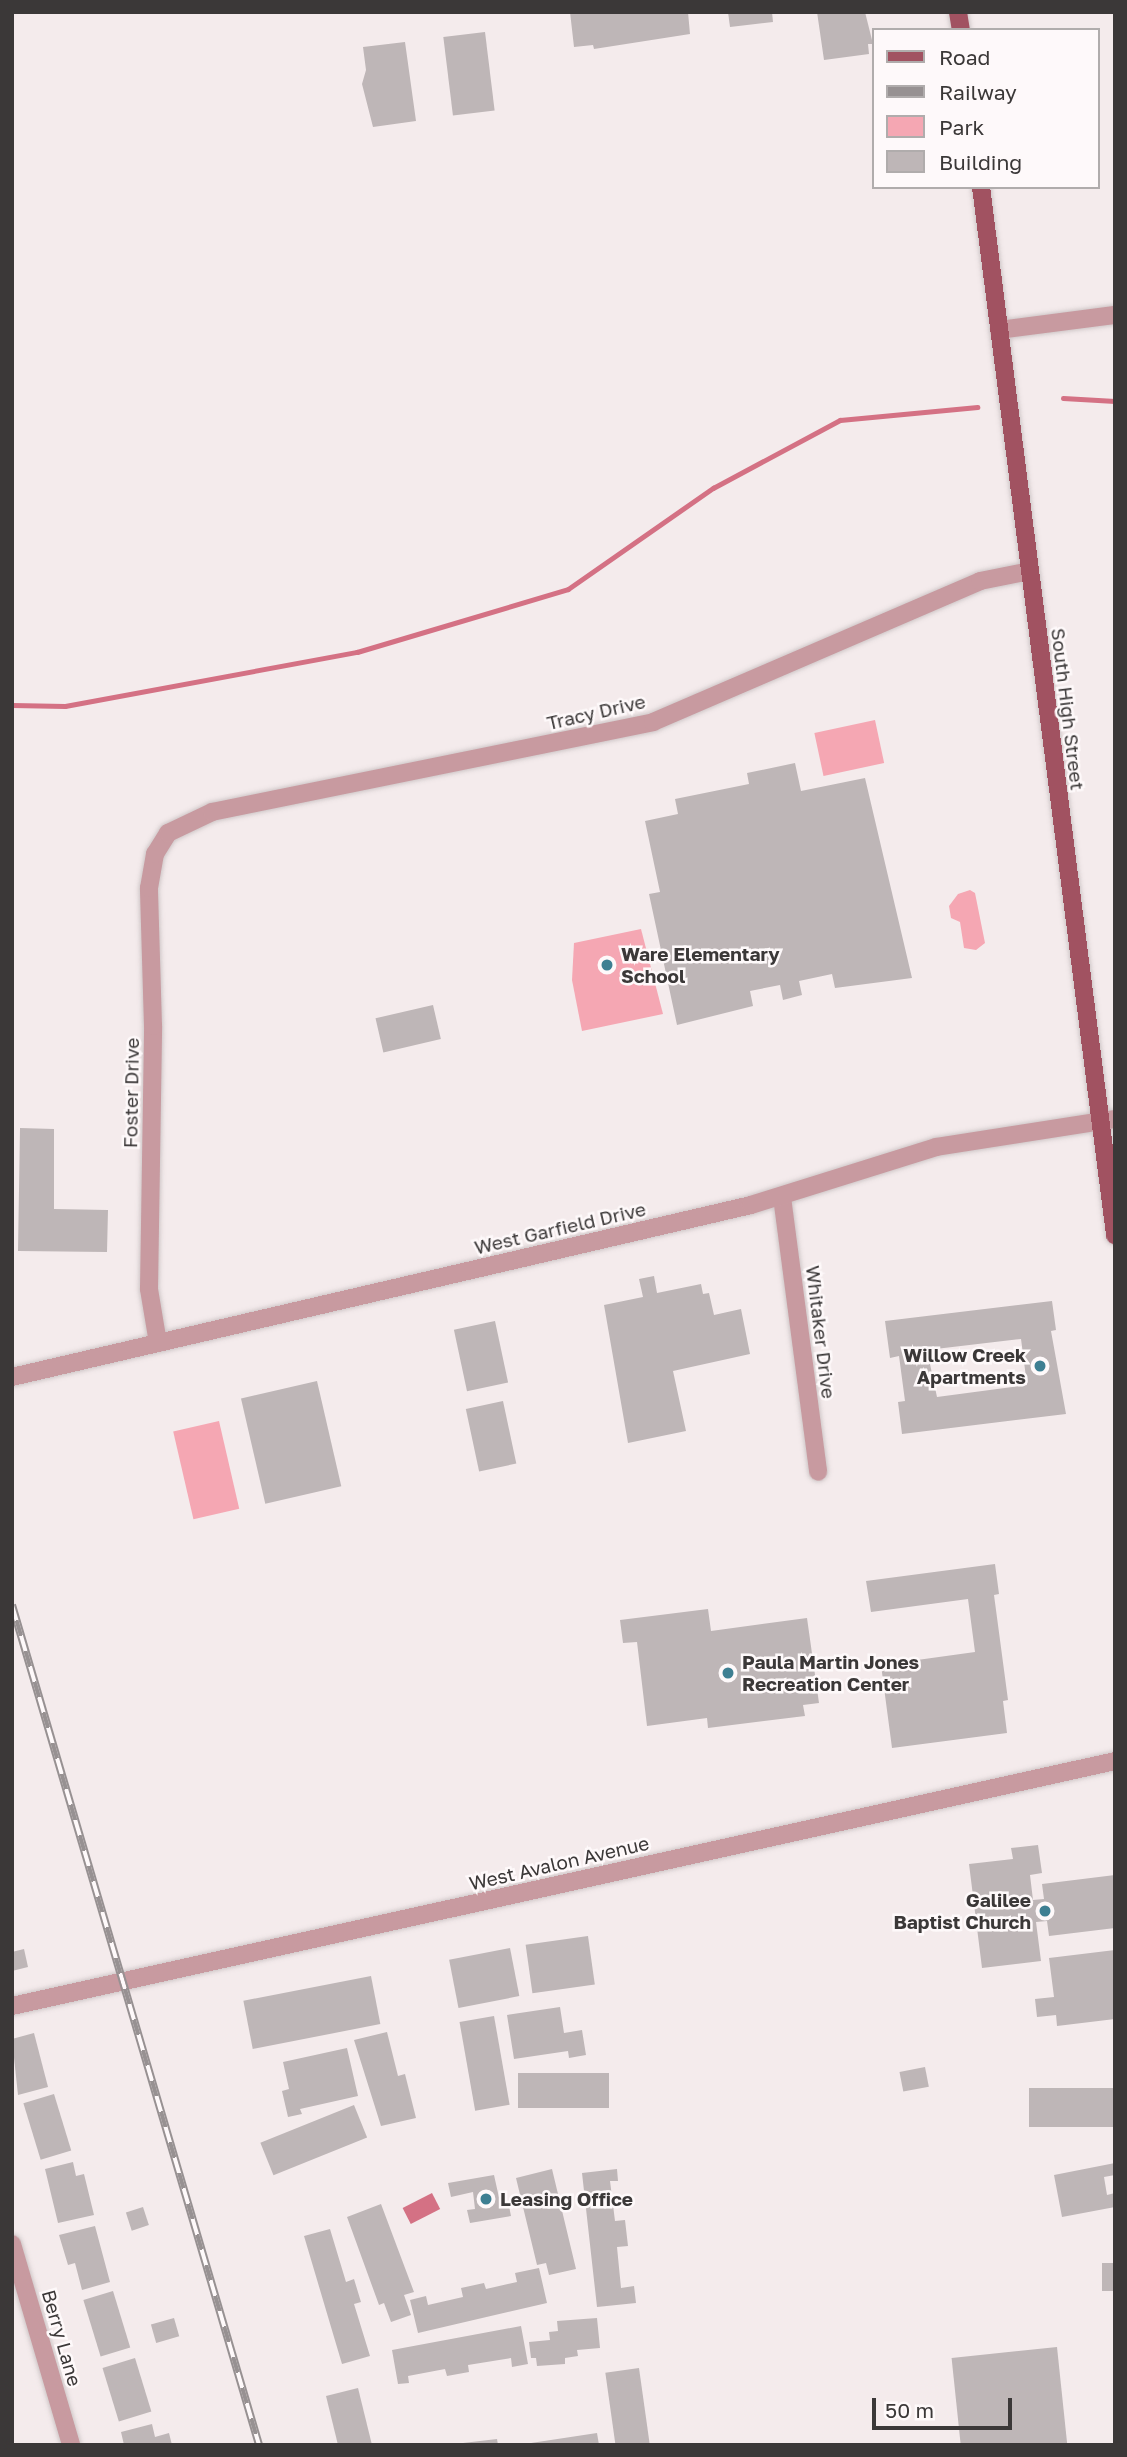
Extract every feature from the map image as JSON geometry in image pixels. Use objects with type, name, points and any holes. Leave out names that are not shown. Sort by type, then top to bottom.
[{"type":"main road","name":"South High Street","points":[[981,189],[1030,571],[1108,1120],[1115,1235]]},
{"type":"street","points":[[999,330],[1115,315]]},
{"type":"street","name":"Tracy Drive","points":[[159,846],[179,824],[212,812],[653,722],[980,581],[1030,571]]},
{"type":"street","name":"Foster Drive","points":[[159,846],[149,888],[153,1026],[149,1289],[159,1343]]},
{"type":"street","name":"West Garfield Drive","points":[[12,1377],[782,1197],[936,1147],[1108,1120]]},
{"type":"street","name":"Whitaker Drive","points":[[782,1197],[818,1472]]},
{"type":"street","name":"West Avalon Avenue","points":[[12,2006],[1115,1761]]},
{"type":"street","name":"Berry Lane","points":[[12,2244],[16,2270],[71,2445]]},
{"type":"green space","points":[[875,720],[884,763],[824,776],[814,733]]},
{"type":"green space","points":[[970,890],[975,893],[985,943],[976,950],[964,948],[960,922],[951,918],[949,906],[958,894]]},
{"type":"green space","points":[[641,929],[663,1014],[582,1031],[572,980],[574,943]]},
{"type":"green space","points":[[219,1421],[239,1509],[193,1519],[173,1432]]},
{"type":"shaded area","points":[[432,2193],[440,2209],[411,2224],[403,2208]]},
{"type":"building","points":[[570,12],[688,12],[690,34],[594,49],[593,45],[574,47]]},
{"type":"building","points":[[728,12],[772,12],[773,22],[730,27]]},
{"type":"building","points":[[817,12],[865,12],[872,40],[872,44],[868,44],[869,54],[824,60]]},
{"type":"building","points":[[485,32],[495,110],[453,116],[443,37]]},
{"type":"building","points":[[405,42],[416,121],[373,127],[362,84],[366,70],[363,47]]},
{"type":"building","name":"Ware Elementary School","points":[[795,763],[801,791],[865,778],[912,978],[835,988],[832,974],[799,981],[802,995],[783,1000],[780,985],[750,991],[753,1006],[677,1025],[649,894],[660,892],[645,821],[678,814],[675,799],[749,784],[747,773]]},
{"type":"building","points":[[433,1005],[441,1039],[383,1052],[376,1018]]},
{"type":"building","points":[[20,1128],[54,1129],[54,1209],[108,1210],[107,1252],[18,1251]]},
{"type":"building","points":[[654,1276],[657,1293],[701,1284],[703,1294],[709,1293],[714,1315],[741,1309],[750,1354],[673,1371],[686,1431],[628,1443],[604,1305],[643,1297],[639,1279]]},
{"type":"building","name":"Willow Creek Apartments","points":[[1052,1301],[1056,1330],[1051,1331],[1066,1414],[902,1434],[898,1402],[905,1401],[899,1356],[890,1358],[885,1321]],"holes":[[[1021,1339],[1027,1385],[937,1397],[927,1350]]]},
{"type":"building","points":[[495,1321],[508,1383],[467,1391],[454,1330]]},
{"type":"building","points":[[317,1381],[341,1486],[265,1504],[241,1399]]},
{"type":"building","points":[[503,1401],[516,1464],[479,1472],[466,1409]]},
{"type":"building","points":[[995,1564],[999,1594],[994,1595],[1008,1700],[1003,1701],[1007,1733],[892,1748],[881,1665],[975,1652],[968,1599],[871,1612],[866,1581]]},
{"type":"building","name":"Paula Martin Jones Recreation Center","points":[[708,1609],[711,1631],[807,1618],[819,1703],[803,1705],[805,1716],[708,1728],[707,1718],[647,1726],[637,1642],[623,1643],[620,1620]]},
{"type":"building","name":"Galilee Baptist Church","points":[[1038,1845],[1042,1873],[1030,1875],[1033,1900],[1044,1899],[1042,1884],[1115,1875],[1115,1928],[1049,1936],[1047,1921],[1036,1922],[1041,1961],[982,1968],[969,1864],[1013,1859],[1011,1848]]},
{"type":"building","points":[[588,1936],[595,1985],[532,1993],[526,1945]]},
{"type":"building","points":[[510,1948],[519,1996],[458,2008],[449,1960]]},
{"type":"building","points":[[24,1949],[28,1967],[12,1971],[12,1952]]},
{"type":"building","points":[[1115,1950],[1115,2019],[1057,2026],[1056,2015],[1037,2017],[1035,1999],[1054,1997],[1049,1958]]},
{"type":"building","points":[[371,1976],[380,2024],[253,2049],[243,2001]]},
{"type":"building","points":[[560,2007],[564,2033],[582,2030],[586,2055],[569,2058],[568,2051],[514,2059],[507,2015]]},
{"type":"building","points":[[494,2016],[510,2105],[475,2111],[460,2022]]},
{"type":"building","points":[[387,2032],[398,2076],[405,2074],[416,2118],[381,2126],[354,2040]]},
{"type":"building","points":[[34,2033],[48,2087],[18,2095],[12,2039]]},
{"type":"building","points":[[347,2048],[358,2096],[300,2109],[302,2114],[288,2117],[282,2091],[289,2089],[283,2062]]},
{"type":"building","points":[[925,2067],[929,2087],[903,2092],[899,2072]]},
{"type":"building","points":[[518,2073],[609,2073],[609,2108],[518,2108]]},
{"type":"building","points":[[1029,2088],[1115,2088],[1115,2127],[1029,2127]]},
{"type":"building","points":[[54,2094],[71,2150],[41,2160],[23,2103]]},
{"type":"building","points":[[354,2105],[367,2137],[273,2175],[260,2143]]},
{"type":"building","points":[[73,2162],[76,2176],[84,2174],[94,2215],[58,2223],[45,2169]]},
{"type":"building","points":[[1115,2163],[1115,2175],[1104,2177],[1107,2195],[1115,2193],[1115,2207],[1062,2217],[1054,2175]]},
{"type":"building","points":[[552,2169],[576,2269],[549,2275],[546,2263],[537,2265],[516,2178]]},
{"type":"building","points":[[617,2169],[618,2181],[610,2181],[615,2221],[625,2220],[628,2246],[617,2247],[621,2288],[634,2286],[636,2303],[597,2307],[582,2173]]},
{"type":"building","name":"Leasing Office","points":[[494,2175],[500,2202],[508,2201],[511,2216],[470,2223],[467,2210],[475,2209],[473,2192],[451,2197],[448,2183]]},
{"type":"building","points":[[381,2204],[414,2292],[404,2295],[411,2315],[391,2322],[384,2303],[379,2305],[347,2217]]},
{"type":"building","points":[[143,2207],[149,2225],[132,2231],[126,2213]]},
{"type":"building","points":[[95,2226],[110,2282],[82,2290],[75,2263],[68,2265],[59,2235]]},
{"type":"building","points":[[330,2229],[346,2282],[354,2279],[361,2302],[354,2304],[370,2356],[342,2364],[304,2236]]},
{"type":"building","points":[[1102,2263],[1115,2263],[1115,2291],[1102,2291]]},
{"type":"building","points":[[539,2268],[547,2303],[418,2333],[410,2300],[426,2296],[428,2305],[463,2297],[461,2288],[484,2283],[486,2289],[517,2282],[515,2273]]},
{"type":"building","points":[[113,2291],[130,2347],[101,2356],[83,2300]]},
{"type":"building","points":[[174,2318],[179,2336],[156,2343],[151,2325]]},
{"type":"building","points":[[597,2318],[600,2348],[577,2350],[578,2356],[565,2358],[565,2364],[537,2366],[536,2358],[531,2358],[529,2342],[550,2340],[549,2332],[558,2331],[557,2321]]},
{"type":"building","points":[[521,2326],[528,2364],[512,2367],[511,2358],[468,2365],[469,2372],[447,2376],[445,2369],[408,2376],[409,2383],[398,2384],[392,2350]]},
{"type":"building","points":[[1057,2347],[1067,2445],[961,2445],[952,2358]]},
{"type":"building","points":[[135,2358],[151,2412],[119,2421],[102,2368]]},
{"type":"building","points":[[639,2368],[650,2445],[615,2445],[605,2373]]},
{"type":"building","points":[[358,2388],[372,2445],[338,2445],[326,2396]]},
{"type":"building","points":[[152,2424],[155,2437],[169,2433],[172,2445],[124,2445],[121,2432]]},
{"type":"building","points":[[597,2433],[599,2445],[531,2445],[531,2443]]},
{"type":"building","points":[[497,2439],[498,2445],[463,2445],[463,2443]]},
{"type":"waterway","points":[[1063,398],[1115,401]]},
{"type":"waterway","points":[[12,705],[65,706],[357,652],[568,589],[713,488],[840,420],[977,407]]},
{"type":"railway","points":[[12,1605],[259,2445]]},
{"type":"place","name":"Ware Elementary School","points":[[607,965]]},
{"type":"place","name":"Willow Creek Apartments","points":[[1040,1366]]},
{"type":"place","name":"Paula Martin Jones Recreation Center","points":[[728,1673]]},
{"type":"place","name":"Galilee Baptist Church","points":[[1045,1911]]},
{"type":"place","name":"Leasing Office","points":[[486,2199]]}]
